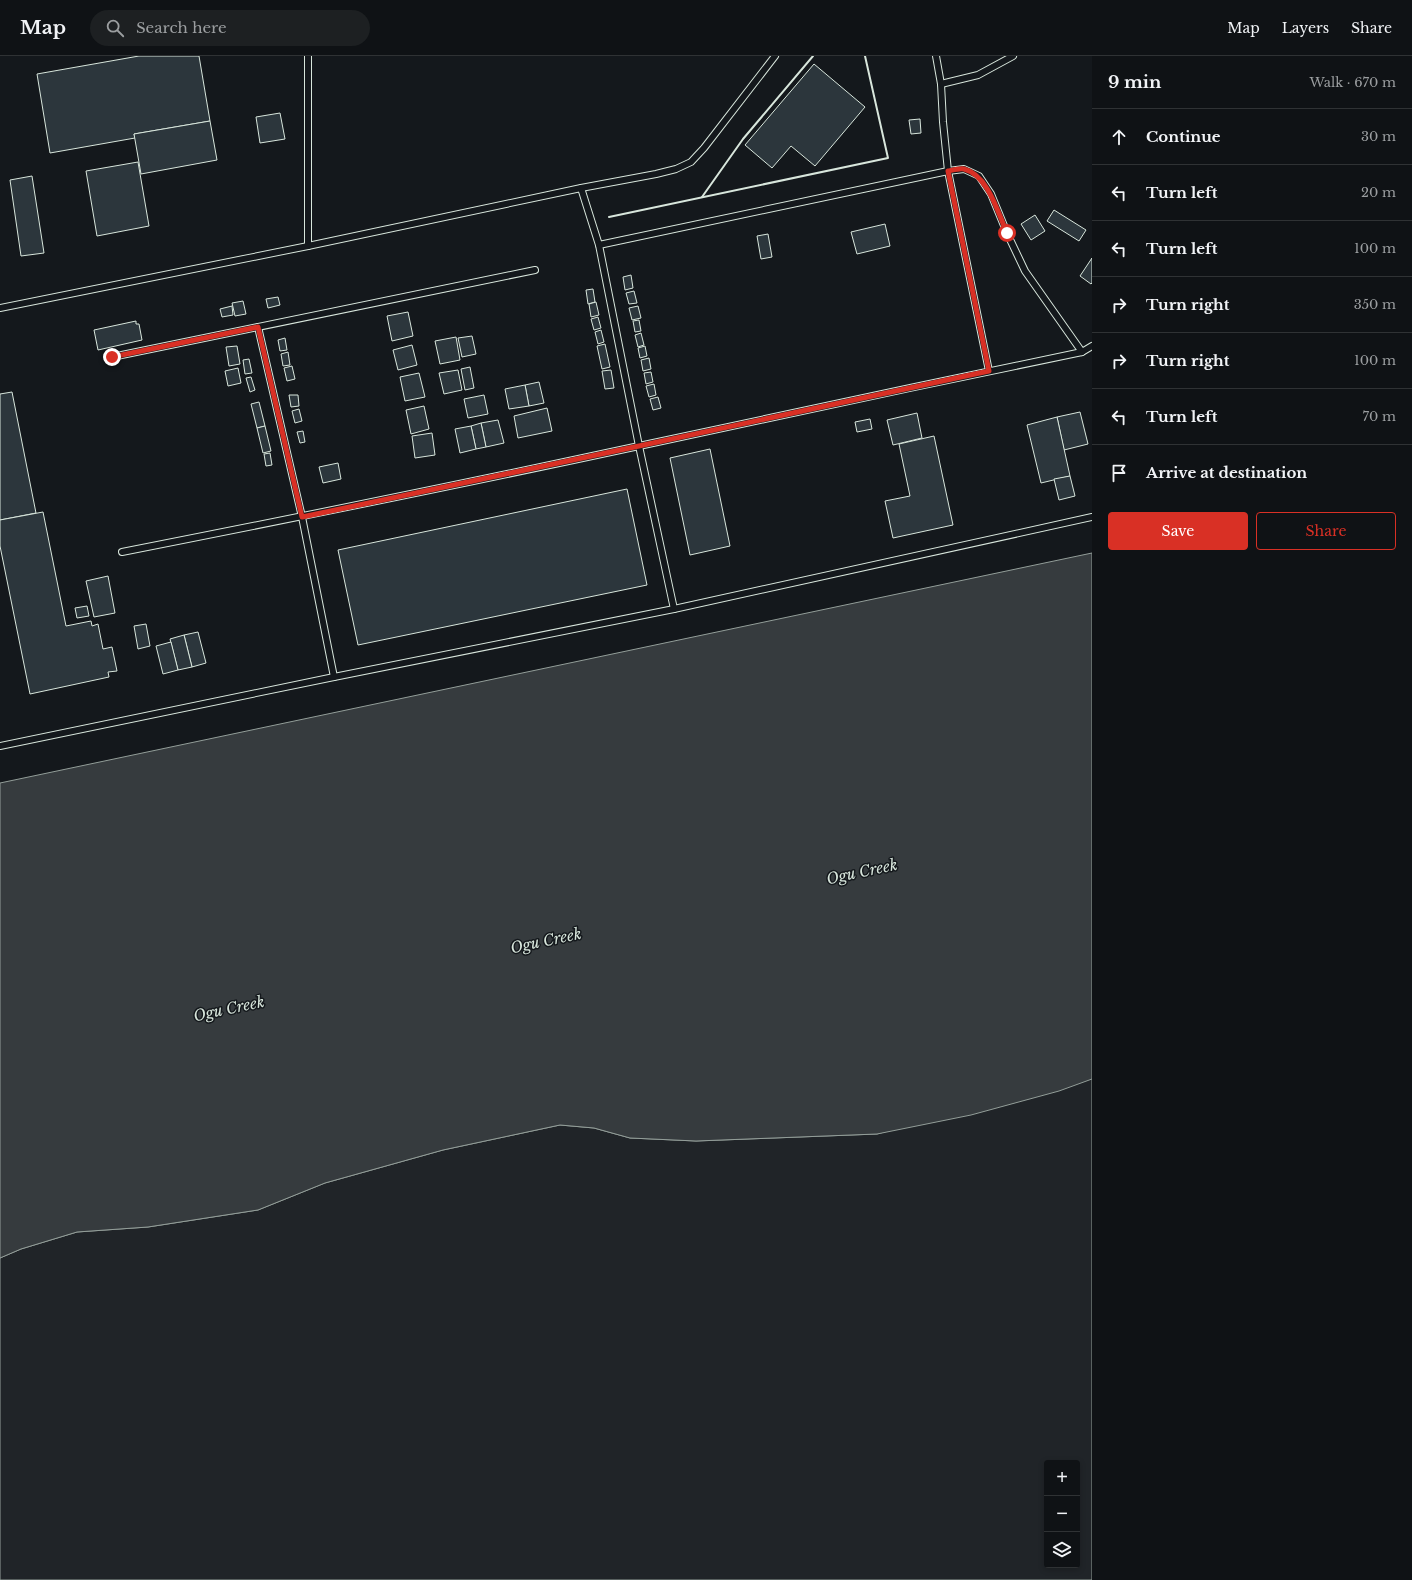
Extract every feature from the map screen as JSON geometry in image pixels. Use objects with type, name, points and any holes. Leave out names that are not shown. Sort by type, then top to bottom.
[{"type":"lane","points":[[308,56],[308,246]]},
{"type":"lane","points":[[0,308],[308,246],[676,169],[691,162],[704,148],[775,56]]},
{"type":"lane","points":[[936,56],[941,84],[948,171],[989,371]]},
{"type":"lane","points":[[941,84],[978,75],[1013,56]]},
{"type":"lane","points":[[599,245],[948,171],[964,169],[979,176],[991,194],[1025,271],[1082,352]]},
{"type":"lane","points":[[580,188],[599,245],[639,446],[674,610]]},
{"type":"lane","points":[[112,357],[535,270]]},
{"type":"lane","points":[[258,327],[302,517],[334,677]]},
{"type":"lane","points":[[122,552],[302,517],[1082,352],[1092,346]]},
{"type":"lane","points":[[0,746],[334,677],[674,610],[1092,517]]},
{"type":"shaded area","points":[[1092,1075],[1092,1580],[0,1580],[0,1258],[21,1249],[77,1232],[148,1227],[258,1210],[325,1183],[443,1150],[560,1125],[594,1128],[630,1138],[696,1141],[877,1134]]},
{"type":"water","name":"Ogu Creek","points":[[1092,553],[1092,1079],[1059,1091],[971,1115],[877,1134],[696,1141],[630,1138],[594,1128],[560,1125],[443,1150],[325,1183],[258,1210],[148,1227],[77,1232],[21,1249],[0,1258],[0,783]]},
{"type":"building","points":[[139,56],[199,56],[210,121],[134,134],[135,138],[50,153],[37,74]]},
{"type":"building","points":[[814,64],[865,107],[815,166],[791,146],[772,168],[745,145]]},
{"type":"building","points":[[280,113],[285,139],[260,143],[256,117]]},
{"type":"building","points":[[920,119],[921,133],[911,134],[909,120]]},
{"type":"building","points":[[210,121],[217,160],[141,174],[134,134]]},
{"type":"building","points":[[138,162],[149,226],[97,236],[86,171]]},
{"type":"building","points":[[32,176],[44,253],[21,256],[10,180]]},
{"type":"building","points":[[1054,210],[1086,230],[1079,241],[1047,221]]},
{"type":"building","points":[[1035,215],[1045,231],[1031,240],[1021,224]]},
{"type":"building","points":[[885,224],[890,246],[857,254],[851,232]]},
{"type":"building","points":[[768,234],[772,257],[761,259],[757,236]]},
{"type":"building","points":[[1092,258],[1092,283],[1091,284],[1080,276]]},
{"type":"building","points":[[631,275],[633,288],[625,290],[623,277]]},
{"type":"building","points":[[593,289],[595,302],[588,304],[586,290]]},
{"type":"building","points":[[634,291],[637,303],[629,304],[626,293]]},
{"type":"building","points":[[278,297],[280,305],[268,308],[266,299]]},
{"type":"building","points":[[243,301],[246,314],[235,316],[232,303]]},
{"type":"building","points":[[596,302],[599,315],[591,317],[589,304]]},
{"type":"building","points":[[232,306],[233,315],[222,317],[220,309]]},
{"type":"building","points":[[638,306],[641,318],[632,320],[629,308]]},
{"type":"building","points":[[408,312],[413,336],[392,341],[387,316]]},
{"type":"building","points":[[598,317],[601,328],[594,330],[591,319]]},
{"type":"building","points":[[639,320],[641,331],[635,332],[633,321]]},
{"type":"building","points":[[136,321],[136,324],[139,324],[142,340],[98,350],[94,330]]},
{"type":"building","points":[[601,330],[604,342],[598,344],[595,332]]},
{"type":"building","points":[[641,333],[644,345],[638,347],[635,335]]},
{"type":"building","points":[[472,336],[476,354],[462,357],[458,338]]},
{"type":"building","points":[[456,337],[460,360],[440,364],[435,341]]},
{"type":"building","points":[[285,338],[287,350],[280,351],[278,340]]},
{"type":"building","points":[[605,344],[610,367],[602,369],[597,346]]},
{"type":"building","points":[[412,345],[417,365],[398,370],[393,350]]},
{"type":"building","points":[[237,346],[240,364],[229,366],[226,347]]},
{"type":"building","points":[[645,346],[647,356],[640,358],[638,348]]},
{"type":"building","points":[[288,352],[290,365],[283,366],[281,354]]},
{"type":"building","points":[[649,358],[651,369],[643,371],[641,360]]},
{"type":"building","points":[[249,359],[252,373],[245,374],[243,360]]},
{"type":"building","points":[[292,366],[295,379],[287,381],[284,368]]},
{"type":"building","points":[[470,367],[474,388],[465,390],[461,369]]},
{"type":"building","points":[[238,368],[241,383],[228,386],[225,371]]},
{"type":"building","points":[[458,370],[462,390],[444,394],[439,373]]},
{"type":"building","points":[[611,370],[614,388],[605,389],[602,371]]},
{"type":"building","points":[[651,372],[653,382],[646,384],[644,373]]},
{"type":"building","points":[[419,373],[425,397],[405,401],[400,377]]},
{"type":"building","points":[[251,377],[255,390],[250,392],[246,378]]},
{"type":"building","points":[[539,382],[544,403],[529,406],[525,385]]},
{"type":"building","points":[[654,384],[656,395],[649,397],[646,386]]},
{"type":"building","points":[[525,385],[529,406],[509,409],[505,389]]},
{"type":"building","points":[[12,392],[36,513],[0,520],[0,394]]},
{"type":"building","points":[[289,395],[298,395],[299,406],[291,407]]},
{"type":"building","points":[[484,395],[488,414],[468,418],[464,399]]},
{"type":"building","points":[[658,397],[661,408],[653,410],[650,399]]},
{"type":"building","points":[[259,402],[265,426],[257,428],[251,404]]},
{"type":"building","points":[[424,406],[429,429],[411,434],[406,410]]},
{"type":"building","points":[[547,408],[552,431],[518,438],[514,416]]},
{"type":"building","points":[[299,409],[302,421],[295,423],[292,411]]},
{"type":"building","points":[[1080,412],[1088,444],[1064,450],[1057,417]]},
{"type":"building","points":[[917,413],[922,438],[893,445],[887,420]]},
{"type":"building","points":[[1057,417],[1070,476],[1041,483],[1027,425]]},
{"type":"building","points":[[870,419],[872,429],[857,432],[855,422]]},
{"type":"building","points":[[498,420],[504,443],[486,447],[481,423]]},
{"type":"building","points":[[481,423],[486,447],[476,449],[471,426]]},
{"type":"building","points":[[265,426],[271,451],[263,453],[257,428]]},
{"type":"building","points":[[471,426],[476,449],[460,453],[455,429]]},
{"type":"building","points":[[303,431],[305,442],[300,443],[297,432]]},
{"type":"building","points":[[432,433],[435,455],[415,458],[412,436]]},
{"type":"building","points":[[934,436],[953,525],[893,538],[885,501],[910,496],[899,444]]},
{"type":"building","points":[[710,449],[730,546],[690,555],[670,458]]},
{"type":"building","points":[[270,453],[272,465],[266,466],[264,454]]},
{"type":"building","points":[[338,463],[341,479],[323,483],[319,467]]},
{"type":"building","points":[[1070,476],[1075,496],[1059,500],[1054,479]]},
{"type":"building","points":[[627,489],[647,585],[358,645],[338,550]]},
{"type":"building","points":[[43,512],[66,626],[91,621],[92,626],[98,624],[103,649],[112,647],[117,671],[108,672],[109,677],[30,694],[0,546],[0,520]]},
{"type":"building","points":[[108,576],[115,613],[94,617],[86,581]]},
{"type":"building","points":[[87,606],[89,616],[77,618],[75,608]]},
{"type":"building","points":[[146,624],[150,646],[138,649],[134,626]]},
{"type":"building","points":[[198,632],[206,663],[192,667],[184,635]]},
{"type":"building","points":[[184,635],[192,667],[178,670],[170,639]]},
{"type":"building","points":[[171,642],[178,670],[163,674],[156,646]]},
{"type":"wall","points":[[702,197],[743,139],[813,56]]},
{"type":"wall","points":[[609,217],[888,158],[865,56]]},
{"type":"route","points":[[112,357],[258,327],[302,517],[989,371],[948,171],[964,169],[979,176],[991,194],[1007,233]]}]
